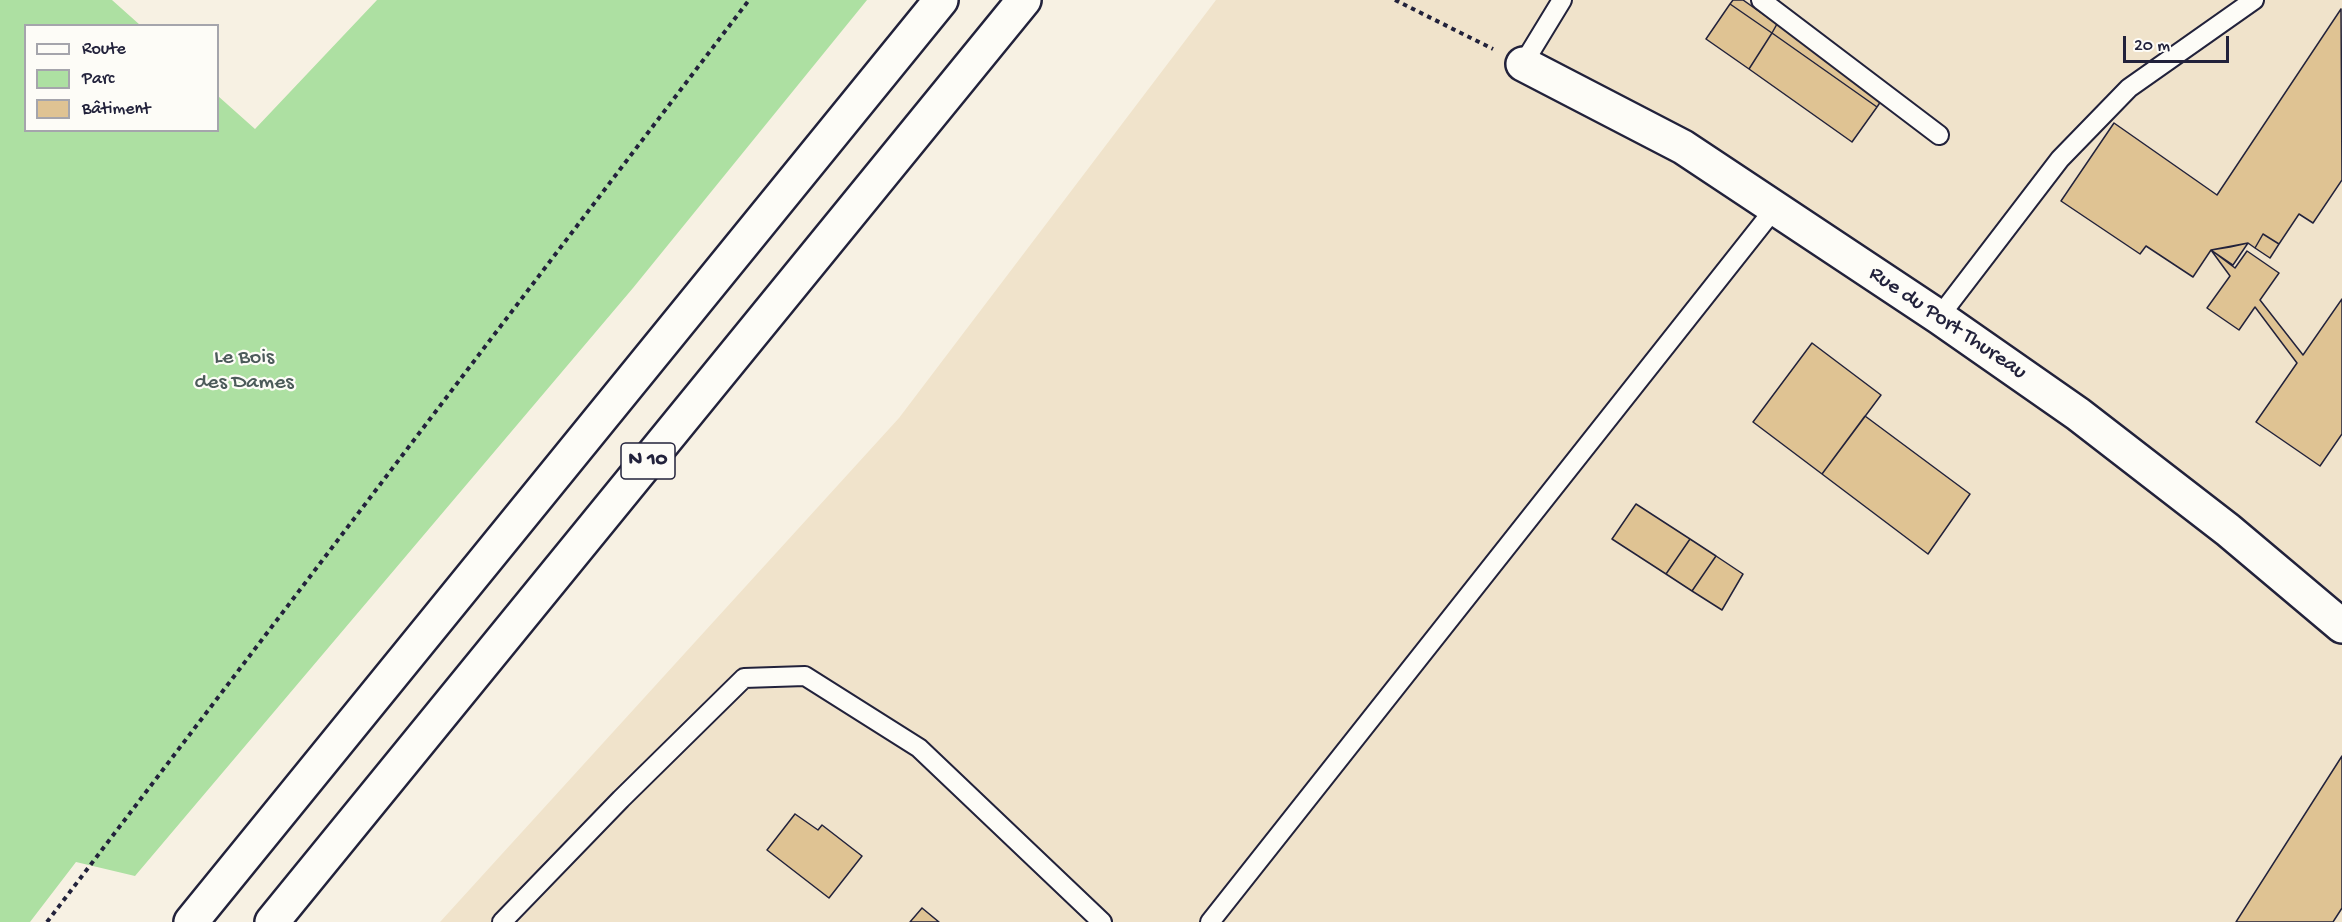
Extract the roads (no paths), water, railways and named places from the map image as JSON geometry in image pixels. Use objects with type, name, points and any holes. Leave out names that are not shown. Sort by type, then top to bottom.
[{"type":"main road","name":"N 10","points":[[191,922],[941,0]]},
{"type":"main road","name":"N 10","points":[[272,922],[1024,0]]},
{"type":"main road","name":"Rue du Port Thureau","points":[[1523,64],[1683,147],[1939,317],[2087,421],[2228,530],[2342,626]]},
{"type":"lane","points":[[1523,64],[1563,0]]},
{"type":"lane","points":[[1761,0],[1939,135]]},
{"type":"lane","points":[[1939,317],[2060,159],[2129,88],[2254,0]]},
{"type":"lane","points":[[1210,922],[1775,208]]},
{"type":"lane","points":[[502,922],[621,799],[744,678],[805,676],[919,748],[1102,922]]},
{"type":"park label","name":"Le Bois des Dames","points":[[244,372]]}]
